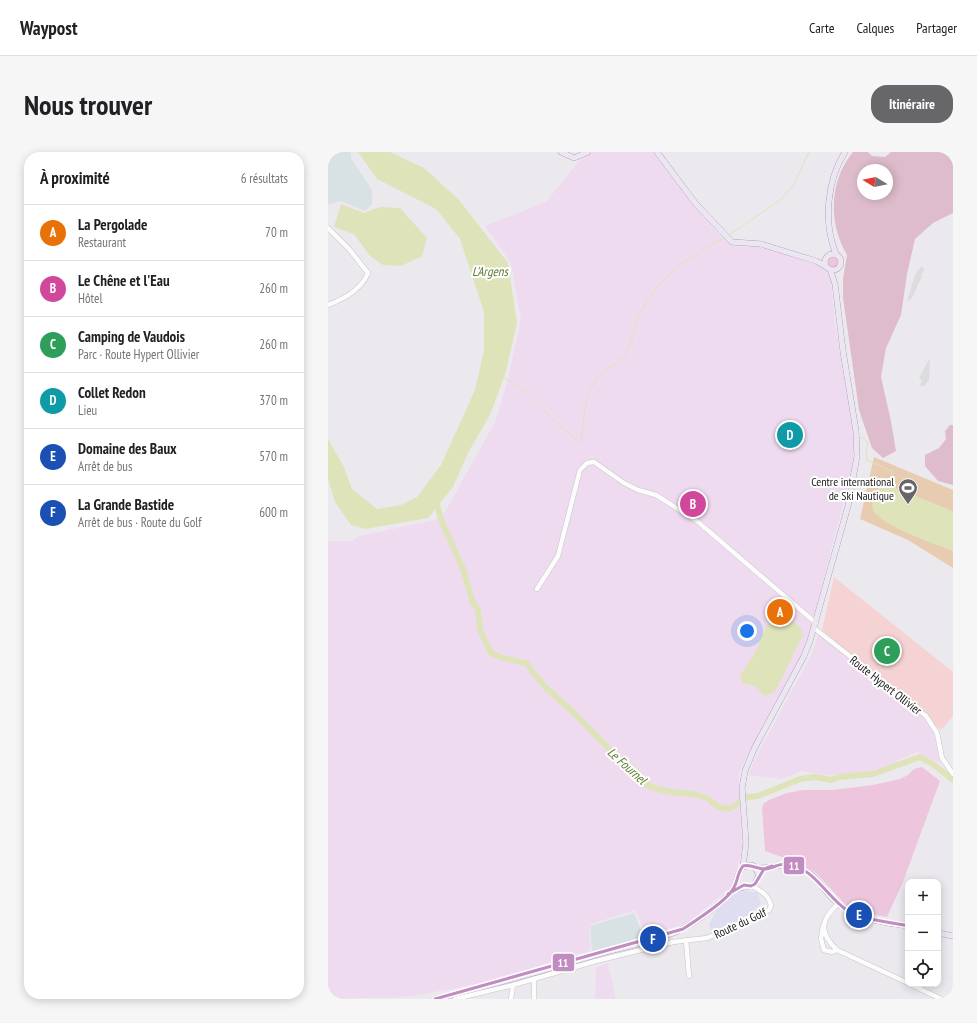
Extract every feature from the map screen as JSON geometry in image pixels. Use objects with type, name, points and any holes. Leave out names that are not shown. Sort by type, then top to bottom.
[{"type":"main road","points":[[561,152],[574,158],[588,152]]},
{"type":"main road","points":[[657,152],[686,193],[731,241],[761,244],[816,261],[828,268],[838,269]]},
{"type":"main road","points":[[733,890],[739,871],[743,866],[745,854],[746,836],[743,799],[745,771],[754,749],[804,656],[815,625],[853,486],[857,460],[856,431],[843,352],[835,284],[828,268],[827,257],[831,241],[830,191],[835,169],[845,152]]},
{"type":"main road","points":[[831,241],[836,254],[841,259],[835,284]]},
{"type":"main road","points":[[816,261],[836,254]]},
{"type":"main road","points":[[745,854],[751,865]]},
{"type":"main road","points":[[743,866],[751,865],[764,869],[784,864],[799,867],[812,876],[838,904],[859,915],[905,925]]},
{"type":"main road","points":[[435,999],[635,944],[683,929],[707,913],[733,890],[744,885],[752,886],[758,882],[759,875],[757,868]]},
{"type":"main road","points":[[759,875],[764,869]]},
{"type":"main road","points":[[738,877],[744,885]]},
{"type":"main road","points":[[941,933],[953,936]]},
{"type":"street","points":[[328,228],[349,249],[368,272],[365,280],[346,298],[328,305]]},
{"type":"street","name":"Route Hypert Ollivier","points":[[537,589],[558,556],[580,470],[588,463],[594,462],[624,483],[638,490],[656,495],[697,521],[815,625],[926,716],[938,733],[942,758],[953,774]]},
{"type":"street","name":"Route du Golf","points":[[758,882],[761,891]]},
{"type":"street","name":"Route du Golf","points":[[455,999],[513,985],[596,961],[686,940],[707,938],[769,910],[771,902],[761,891],[752,886]]},
{"type":"street","points":[[837,950],[832,952],[824,950],[821,939],[823,924],[826,916],[838,904]]},
{"type":"street","points":[[823,924],[828,941],[837,950],[905,982]]},
{"type":"street","points":[[686,940],[690,976]]},
{"type":"street","points":[[534,979],[534,999]]},
{"type":"street","points":[[511,999],[513,985]]},
{"type":"street","points":[[915,987],[941,999]]},
{"type":"shaded area","points":[[328,152],[351,152],[351,158],[372,190],[372,204],[365,211],[340,201],[328,205]]},
{"type":"shaded area","points":[[594,152],[655,152],[696,208],[723,239],[730,244],[739,247],[754,246],[801,259],[824,268],[830,273],[835,324],[855,443],[851,474],[806,646],[739,772],[739,795],[743,844],[733,885],[689,922],[647,936],[635,910],[589,925],[590,951],[473,985],[406,997],[328,999],[328,541],[352,541],[359,536],[435,520],[445,512],[495,422],[507,383],[521,320],[511,263],[485,226],[546,202],[579,161]]},
{"type":"shaded area","points":[[853,152],[868,152],[872,156],[885,157],[891,152],[953,152],[953,213],[933,223],[915,239],[907,274],[901,315],[886,348],[881,377],[896,451],[883,458],[872,448],[859,410],[843,298],[843,279],[847,255],[841,243],[834,216],[834,202],[839,176],[845,163]]},
{"type":"shaded area","points":[[831,256],[835,256],[839,262],[835,268],[831,268],[827,264],[827,260]]},
{"type":"shaded area","points":[[921,267],[923,267],[924,270],[921,275],[922,276],[912,298],[907,302],[915,275]]},
{"type":"shaded area","points":[[930,360],[929,380],[924,386],[920,386],[922,380],[919,378]]},
{"type":"shaded area","points":[[950,425],[953,425],[953,485],[938,481],[925,466],[925,455],[939,448],[946,439],[945,431]]},
{"type":"shaded area","name":"Centre international de Ski Nautique","points":[[874,457],[953,490],[953,568],[908,540],[860,519]]},
{"type":"shaded area","points":[[834,577],[953,672],[953,716],[941,730],[822,630]]},
{"type":"shaded area","points":[[818,634],[925,718],[932,726],[940,763],[917,752],[871,773],[825,775],[802,771],[781,779],[749,775],[753,762],[812,654]]},
{"type":"shaded area","points":[[922,767],[940,781],[903,882],[887,917],[861,912],[845,904],[816,873],[802,864],[765,851],[762,808],[764,803],[769,800],[787,793],[803,790],[832,790],[873,785],[900,779],[908,775],[914,769]]},
{"type":"shaded area","points":[[738,891],[758,892],[761,904],[749,915],[719,930],[711,930],[709,925],[715,912]]},
{"type":"shaded area","points":[[634,913],[644,938],[592,951],[590,926]]},
{"type":"shaded area","points":[[608,963],[616,999],[595,999],[596,967]]},
{"type":"water","name":"L'Argens","points":[[358,152],[390,152],[424,168],[459,200],[508,263],[517,323],[506,371],[491,413],[469,451],[453,487],[428,518],[365,529],[351,525],[335,502],[328,479],[328,439],[344,467],[352,489],[377,509],[401,505],[417,497],[441,465],[475,390],[484,350],[484,312],[460,239],[436,209],[377,179]]},
{"type":"water","points":[[341,204],[364,213],[380,207],[400,208],[427,238],[422,256],[401,266],[383,265],[370,256],[354,234],[334,227]]},
{"type":"water","points":[[888,485],[953,511],[953,551],[901,530],[883,520],[876,514],[872,506],[874,494],[878,488]]},
{"type":"water","points":[[786,620],[797,624],[803,635],[775,692],[765,696],[754,686],[742,683],[740,676],[756,651],[766,626],[771,623]]},
{"type":"waterway","points":[[729,235],[779,201],[793,186],[809,152]]},
{"type":"waterway","points":[[504,377],[524,391],[578,441],[582,439],[583,422],[588,395],[596,379],[619,361],[627,352],[631,344],[637,320],[652,294],[662,282],[686,261],[725,238]]},
{"type":"waterway","points":[[858,438],[863,438],[868,442],[866,452],[867,460],[892,471],[891,486]]},
{"type":"waterway","name":"Le Fournel","points":[[436,502],[442,522],[463,569],[473,603],[478,609],[480,630],[491,653],[503,658],[526,663],[546,688],[575,714],[618,758],[636,771],[641,781],[654,788],[671,792],[694,794],[707,798],[718,807],[729,809],[748,797],[758,796],[800,779],[815,777],[831,780],[839,777],[873,774],[920,757],[933,764],[953,780]]},
{"type":"transit line","name":"11","points":[[435,999],[683,929],[730,894],[743,866],[764,869],[782,864],[795,866],[812,876],[840,905],[848,911],[861,917],[905,925]]},
{"type":"transit line","name":"11","points":[[728,894],[744,885],[751,886],[755,884],[764,869],[772,866]]},
{"type":"place","name":"Collet Redon","points":[[790,435]]},
{"type":"place","name":"Le Chêne et l'Eau","points":[[693,504]]},
{"type":"place","name":"Centre international de Ski Nautique","points":[[908,505]]},
{"type":"place","name":"La Pergolade","points":[[780,612]]},
{"type":"place","name":"Camping de Vaudois","points":[[887,651]]},
{"type":"place","name":"Domaine des Baux","points":[[859,915]]},
{"type":"place","name":"La Grande Bastide","points":[[653,939]]}]
